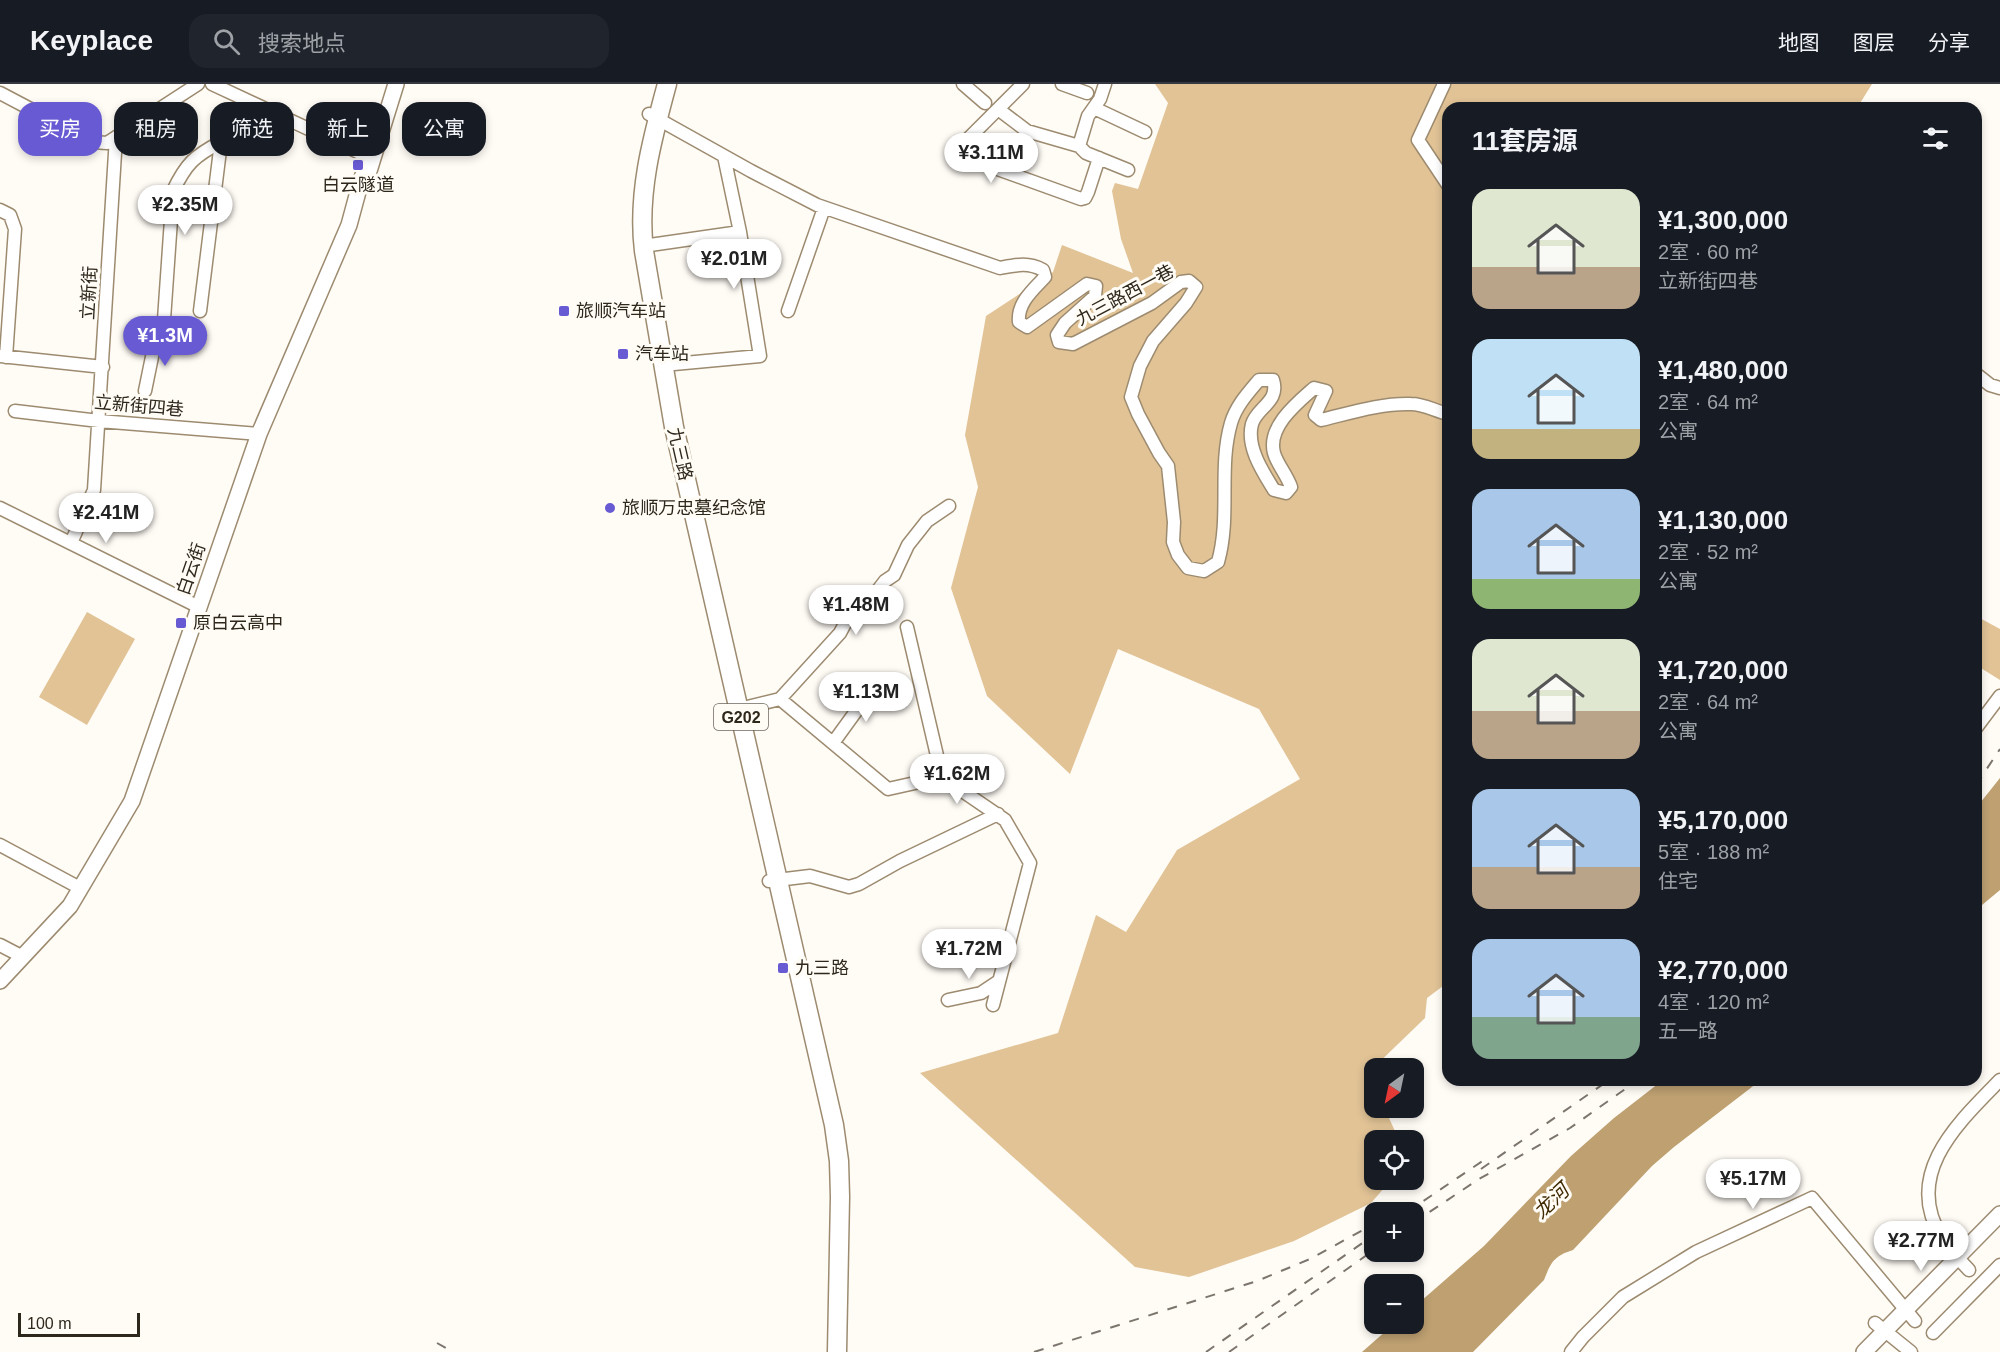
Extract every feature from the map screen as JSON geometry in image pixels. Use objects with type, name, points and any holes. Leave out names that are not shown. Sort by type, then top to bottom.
[{"type":"highway","name":"九三路","points":[[657,84],[643,194],[643,246],[674,427],[828,1144],[830,1197],[828,1352]]},
{"type":"highway","name":"九三路","points":[[667,84],[653,117],[635,174],[634,248],[667,434],[735,711]]},
{"type":"highway","name":"九三路","points":[[773,881],[837,1143],[840,1197],[837,1352]]},
{"type":"main road","name":"白云街","points":[[369,157],[386,84]]},
{"type":"main road","name":"白云街","points":[[0,981],[70,906],[132,801],[259,434],[349,225],[362,177],[360,169],[369,157],[396,84]]},
{"type":"main road","points":[[1964,1264],[2000,1214]]},
{"type":"main road","points":[[1864,1352],[1884,1331],[1912,1316],[2000,1228]]},
{"type":"main road","points":[[1878,1352],[1884,1331]]},
{"type":"street","points":[[170,102],[198,84]]},
{"type":"street","points":[[212,84],[252,102]]},
{"type":"street","points":[[963,84],[985,103]]},
{"type":"street","points":[[1023,84],[968,139],[964,146],[964,153],[968,158],[1080,199],[1085,198],[1088,192],[1099,158]]},
{"type":"street","points":[[1062,84],[1087,93]]},
{"type":"street","points":[[1078,146],[1088,116],[1105,84]]},
{"type":"street","points":[[1442,176],[1418,140],[1444,84]]},
{"type":"street","points":[[0,93],[93,142],[107,143],[114,138]]},
{"type":"street","points":[[1094,108],[1145,132]]},
{"type":"street","points":[[998,109],[1027,131],[1078,146],[1086,153],[1128,170]]},
{"type":"street","name":"九三路西一巷","points":[[653,117],[824,208],[1000,268],[1033,264],[1042,270],[1045,277],[1028,295],[1018,312],[1019,322],[1027,327],[1087,284],[1096,286],[1095,296],[1065,323],[1057,335],[1059,342],[1073,344],[1152,303],[1181,282],[1189,281],[1196,287],[1186,303],[1153,341],[1140,366],[1131,397],[1138,414],[1168,466],[1174,522],[1173,542],[1178,555],[1188,568],[1204,571],[1218,562],[1223,546],[1226,512],[1226,451],[1231,422],[1244,397],[1259,380],[1273,380],[1276,389],[1252,424],[1252,443],[1258,464],[1274,490],[1286,493],[1291,487],[1274,452],[1276,429],[1291,409],[1314,388],[1326,391],[1315,415],[1321,420],[1370,409],[1409,404],[1421,405],[1442,412]]},
{"type":"street","points":[[294,121],[369,157]]},
{"type":"street","points":[[145,392],[153,347],[163,334],[173,191],[183,171],[199,153],[210,148]]},
{"type":"street","name":"立新街","points":[[71,543],[94,490],[115,156]]},
{"type":"street","points":[[200,311],[219,156]]},
{"type":"street","points":[[663,365],[760,356],[740,232],[724,156]]},
{"type":"street","points":[[788,311],[824,208]]},
{"type":"street","points":[[0,210],[10,215],[15,230],[3,356],[103,367]]},
{"type":"street","points":[[643,246],[740,232]]},
{"type":"street","points":[[1982,379],[1990,385],[2000,388]]},
{"type":"street","name":"立新街四巷","points":[[15,411],[99,421],[259,434]]},
{"type":"street","points":[[735,711],[780,699],[840,633],[850,614],[868,603],[885,581],[894,575],[908,544],[927,520],[949,506]]},
{"type":"street","points":[[0,508],[199,607]]},
{"type":"street","points":[[907,627],[942,777],[1005,820],[1030,863],[993,1005]]},
{"type":"street","points":[[833,743],[875,685]]},
{"type":"street","points":[[1982,720],[2000,696]]},
{"type":"street","points":[[780,699],[888,789],[942,777]]},
{"type":"street","points":[[773,881],[810,876],[840,886],[859,884],[900,861],[998,814]]},
{"type":"street","points":[[0,845],[80,888]]},
{"type":"street","points":[[0,945],[23,957]]},
{"type":"street","points":[[948,1000],[981,993],[999,981]]},
{"type":"street","points":[[1964,1264],[1942,1238],[1929,1212],[1928,1182],[1939,1152],[1949,1137],[2000,1080]]},
{"type":"street","points":[[1571,1352],[1623,1297],[1696,1252],[1812,1198],[1912,1316]]},
{"type":"street","points":[[1933,1334],[2000,1265]]},
{"type":"street","points":[[1884,1331],[1911,1352]]},
{"type":"shaded area","points":[[1155,84],[1872,84],[1861,102],[1442,102],[1442,987],[1427,998],[1425,1018],[1384,1058],[1364,1058],[1364,1118],[1389,1118],[1394,1130],[1364,1130],[1364,1190],[1382,1190],[1372,1202],[1364,1202],[1364,1206],[1294,1241],[1189,1277],[1135,1267],[920,1073],[1058,1033],[1096,915],[1126,932],[1177,850],[1300,779],[1259,709],[1118,649],[1070,774],[987,696],[951,588],[978,487],[965,435],[986,316],[1053,272],[1062,245],[1133,273],[1121,239],[1112,191],[1115,183],[1138,189],[1168,103]]},
{"type":"shaded area","points":[[87,612],[135,639],[87,725],[39,697]]},
{"type":"shaded area","points":[[1982,619],[2000,629],[2000,680],[1982,669]]},
{"type":"water","points":[[2000,778],[2000,890],[1982,905],[1982,800]]},
{"type":"water","name":"龙河","points":[[1655,1086],[1753,1086],[1652,1166],[1573,1250],[1554,1260],[1544,1280],[1473,1352],[1362,1352],[1382,1334],[1424,1334],[1424,1298],[1484,1246],[1571,1156]]},
{"type":"railway","points":[[1982,776],[2000,749]]},
{"type":"railway","points":[[1481,1169],[1600,1086]]},
{"type":"railway","points":[[1424,1216],[1479,1179],[1570,1128],[1630,1086]]},
{"type":"railway","points":[[1422,1202],[1487,1158]]},
{"type":"railway","points":[[1034,1352],[1257,1281],[1310,1259],[1364,1229]]},
{"type":"railway","points":[[1206,1352],[1364,1242]]},
{"type":"railway","points":[[1229,1352],[1364,1257]]},
{"type":"railway","points":[[437,1343],[453,1352]]},
{"type":"place","name":"白云隧道","points":[[358,165]]},
{"type":"place","name":"旅顺汽车站","points":[[564,311]]},
{"type":"place","name":"汽车站","points":[[623,354]]},
{"type":"place","name":"旅顺万忠墓纪念馆","points":[[610,508]]},
{"type":"place","name":"原白云高中","points":[[181,623]]},
{"type":"place","name":"九三路","points":[[783,968]]}]
